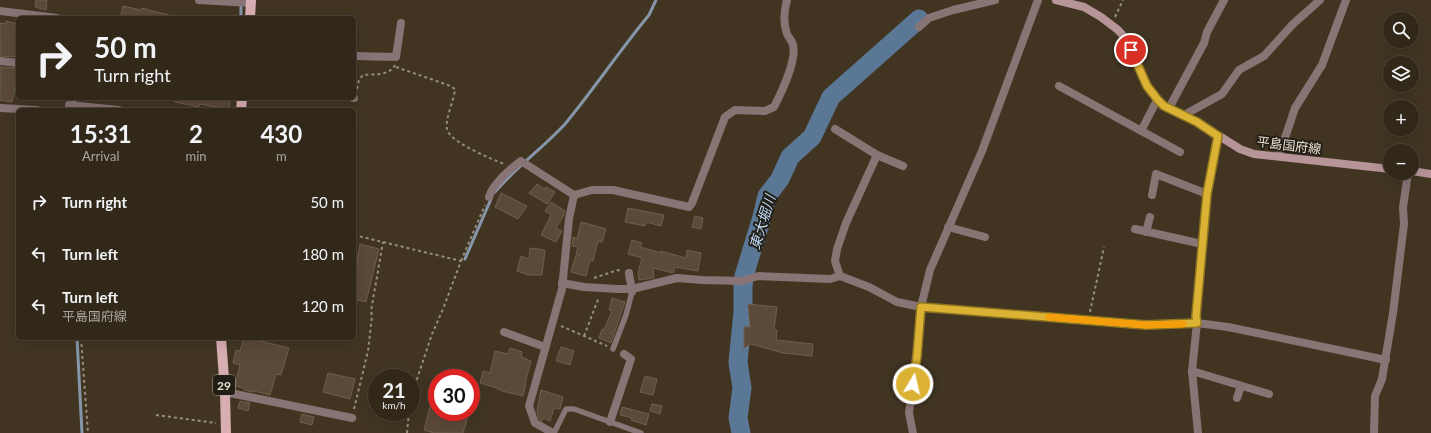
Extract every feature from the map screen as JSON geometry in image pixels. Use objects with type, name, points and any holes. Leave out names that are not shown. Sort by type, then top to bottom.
[{"type":"main road","name":"平島国府線","points":[[1056,0],[1084,7],[1101,17],[1118,30],[1127,40],[1147,86],[1158,100],[1240,150],[1254,154],[1383,167]]},
{"type":"main road","points":[[246,2],[250,16]]},
{"type":"main road","points":[[1419,172],[1431,174]]},
{"type":"main road","name":"29","points":[[220,340],[225,392],[226,429]]},
{"type":"street","points":[[199,0],[246,2]]},
{"type":"street","points":[[489,197],[491,191],[511,168],[521,161],[574,195],[592,190],[613,190],[689,207],[692,203],[725,117],[735,110],[765,111],[774,107],[784,89],[794,57],[793,45],[787,33],[784,18],[787,0]]},
{"type":"street","points":[[919,27],[929,18],[953,10],[994,0]]},
{"type":"street","points":[[913,433],[909,413],[917,356],[921,307],[930,270],[982,151],[1038,0]]},
{"type":"street","points":[[1169,108],[1204,43],[1207,32],[1224,0]]},
{"type":"street","points":[[1184,116],[1222,94],[1239,70],[1264,56],[1293,24],[1320,0]]},
{"type":"street","points":[[1279,156],[1295,108],[1322,65],[1346,0]]},
{"type":"street","points":[[0,11],[41,16]]},
{"type":"street","points":[[356,56],[396,57],[401,23]]},
{"type":"street","points":[[0,61],[16,63]]},
{"type":"street","points":[[1059,86],[1180,152]]},
{"type":"street","points":[[1141,131],[1158,100]]},
{"type":"street","points":[[71,105],[100,108]]},
{"type":"street","points":[[0,108],[16,109]]},
{"type":"street","points":[[835,129],[878,155],[903,166]]},
{"type":"street","points":[[1198,433],[1192,371],[1207,194],[1218,136]]},
{"type":"street","points":[[840,276],[835,261],[837,249],[846,223],[878,155]]},
{"type":"street","points":[[1152,195],[1156,174],[1207,194]]},
{"type":"street","points":[[1374,433],[1375,396],[1382,379],[1393,313],[1404,224],[1403,207],[1407,180]]},
{"type":"street","points":[[553,433],[535,423],[529,406],[545,347],[555,324],[562,289],[569,218],[574,195]]},
{"type":"street","points":[[1146,232],[1150,217]]},
{"type":"street","points":[[948,227],[985,238]]},
{"type":"street","points":[[1135,229],[1202,244]]},
{"type":"street","points":[[629,273],[632,290]]},
{"type":"street","points":[[562,283],[585,284],[601,290],[632,290],[677,278],[744,281],[758,276],[830,279],[840,276],[869,287],[897,302],[921,307],[1146,325],[1197,323],[1228,327],[1386,360]]},
{"type":"street","points":[[504,332],[545,347]]},
{"type":"street","points":[[610,422],[631,359],[624,354]]},
{"type":"street","points":[[1192,371],[1269,394]]},
{"type":"street","points":[[1237,398],[1241,386]]},
{"type":"street","points":[[225,392],[352,418]]},
{"type":"lane","points":[[613,349],[626,315],[632,290]]},
{"type":"lane","points":[[553,433],[566,409],[574,409],[641,433]]},
{"type":"path","points":[[1111,25],[1124,0]]},
{"type":"path","points":[[356,91],[359,80],[364,75],[385,73],[390,71],[395,66],[396,57]]},
{"type":"path","points":[[395,66],[448,85],[455,89],[447,123],[447,130],[451,137],[468,148],[511,168]]},
{"type":"path","points":[[420,370],[432,334],[461,261],[489,197]]},
{"type":"path","points":[[356,235],[461,261]]},
{"type":"path","points":[[352,418],[368,351],[372,311],[383,242]]},
{"type":"path","points":[[1088,320],[1104,247]]},
{"type":"path","points":[[585,284],[618,270],[629,273]]},
{"type":"path","points":[[584,336],[601,290]]},
{"type":"path","points":[[555,324],[613,349]]},
{"type":"path","points":[[81,340],[88,433]]},
{"type":"path","points":[[156,415],[226,429]]},
{"type":"path","points":[[407,433],[408,421]]},
{"type":"building","points":[[36,0],[47,0],[46,10],[35,7]]},
{"type":"building","points":[[123,6],[141,10],[142,8],[169,15],[169,16],[120,16]]},
{"type":"building","points":[[6,21],[16,24],[16,57],[0,56],[0,23],[6,24]]},
{"type":"building","points":[[0,67],[16,68],[16,83],[12,102],[0,100]]},
{"type":"building","points":[[175,100],[230,100],[229,108],[199,104],[199,107],[175,102]]},
{"type":"building","points":[[537,184],[544,189],[546,187],[555,192],[547,204],[529,193]]},
{"type":"building","points":[[501,193],[527,206],[518,219],[495,207]]},
{"type":"building","points":[[551,202],[565,211],[556,228],[562,231],[556,242],[541,235],[551,215],[545,211]]},
{"type":"building","points":[[628,208],[664,215],[661,226],[646,222],[645,226],[625,222]]},
{"type":"building","points":[[695,216],[703,218],[701,229],[692,227]]},
{"type":"building","points":[[581,222],[606,229],[602,242],[598,241],[593,261],[590,260],[586,276],[571,272],[576,255],[581,255],[576,253],[578,247],[572,246],[573,237],[577,239]]},
{"type":"building","points":[[632,240],[642,243],[640,247],[686,258],[687,250],[701,253],[698,271],[675,267],[673,273],[653,268],[654,278],[639,280],[638,273],[642,258],[628,254]]},
{"type":"building","points":[[360,244],[379,249],[366,302],[356,300],[357,262]]},
{"type":"building","points":[[530,248],[545,250],[542,275],[529,275],[517,271],[521,256],[529,259]]},
{"type":"building","points":[[612,298],[625,302],[611,343],[599,338],[602,329],[604,330],[612,311],[609,310]]},
{"type":"building","points":[[748,304],[777,307],[774,329],[777,330],[776,340],[813,344],[812,356],[783,353],[751,344],[744,348],[744,327],[750,327]]},
{"type":"building","points":[[243,340],[257,340],[289,348],[281,375],[276,374],[270,395],[244,390],[244,388],[235,386],[240,365],[233,363],[236,350],[240,351]]},
{"type":"building","points":[[561,347],[574,351],[570,365],[556,361]]},
{"type":"building","points":[[510,348],[522,352],[521,357],[531,361],[523,396],[502,391],[480,383],[483,371],[490,373],[495,351],[508,354]]},
{"type":"building","points":[[328,373],[355,379],[350,399],[323,392]]},
{"type":"building","points":[[645,376],[657,379],[653,395],[640,392]]},
{"type":"building","points":[[541,390],[563,397],[560,409],[554,408],[550,421],[543,418],[542,421],[539,419],[537,411]]},
{"type":"building","points":[[240,401],[250,403],[248,411],[238,408]]},
{"type":"building","points":[[652,404],[662,406],[660,414],[650,411]]},
{"type":"building","points":[[622,407],[649,414],[646,425],[631,420],[632,418],[620,415]]},
{"type":"building","points":[[302,414],[314,417],[312,425],[300,422]]},
{"type":"building","points":[[428,414],[428,421],[466,421],[463,433],[434,433],[424,430]]},
{"type":"waterway","points":[[495,192],[565,124],[649,15],[656,0]]},
{"type":"waterway","points":[[241,4],[241,16]]},
{"type":"waterway","name":"東大堀川","points":[[741,433],[738,418],[742,388],[738,362],[743,312],[744,276],[767,196],[780,179],[790,157],[812,137],[831,97],[919,19]]},
{"type":"waterway","points":[[74,100],[75,108]]},
{"type":"waterway","points":[[465,259],[491,199]]},
{"type":"waterway","points":[[77,340],[82,433]]},
{"type":"slow traffic","points":[[1049,317],[1146,325],[1183,324]]},
{"type":"route","points":[[913,384],[921,307],[1146,325],[1197,323],[1196,316],[1207,194],[1218,136],[1197,122],[1164,106],[1147,86],[1131,50]]}]
